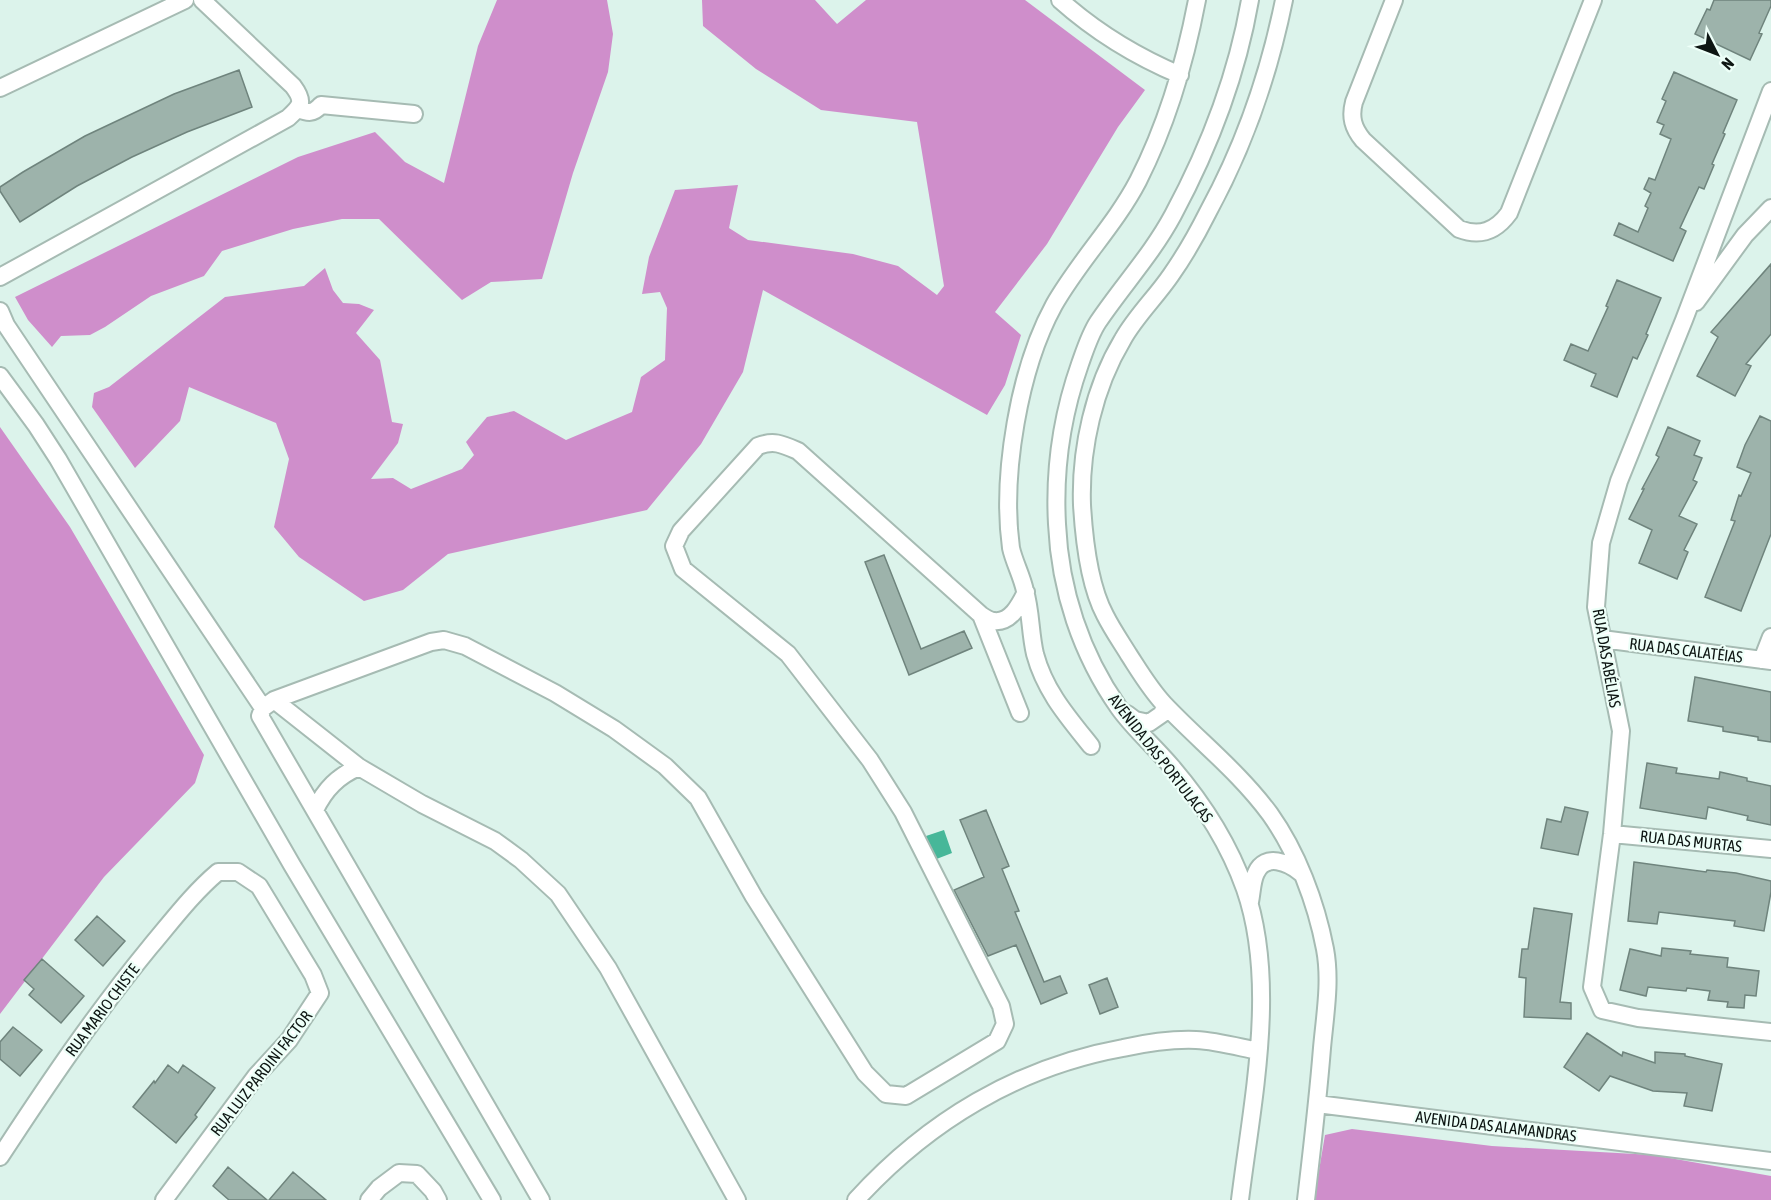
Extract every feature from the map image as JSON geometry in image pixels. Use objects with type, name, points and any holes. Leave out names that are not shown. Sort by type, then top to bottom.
[{"type":"street","points":[[0,88],[184,0]]},
{"type":"street","points":[[202,0],[293,86],[299,102]]},
{"type":"street","points":[[1060,0],[1114,43],[1180,75]]},
{"type":"street","points":[[1091,746],[1052,696],[1035,654],[1026,592],[1012,549],[1009,498],[1014,436],[1029,369],[1054,305],[1074,274],[1120,213],[1139,180],[1169,110],[1180,75],[1197,0]]},
{"type":"street","name":"AVENIDA DAS PORTULACAS","points":[[1240,1200],[1258,1051],[1261,1006],[1260,969],[1250,903],[1237,870],[1203,807],[1171,765],[1119,708],[1105,687],[1079,635],[1064,581],[1056,498],[1062,432],[1074,382],[1096,324],[1155,246],[1178,206],[1205,148],[1230,79],[1250,0]]},
{"type":"street","points":[[1284,0],[1276,39],[1254,110],[1226,178],[1172,275],[1124,337],[1103,381],[1089,428],[1082,501],[1086,547],[1103,613],[1147,684],[1165,705],[1251,790],[1286,840],[1317,917],[1328,971],[1306,1200]]},
{"type":"street","points":[[1394,0],[1354,102],[1352,114],[1354,127],[1363,140],[1459,230],[1475,233],[1491,230],[1509,213],[1592,3],[1574,0]]},
{"type":"street","name":"RUA DAS ABÉLIAS","points":[[1771,91],[1684,320],[1618,481],[1601,543],[1596,607],[1621,731],[1592,987],[1602,1010],[1638,1018],[1771,1032]]},
{"type":"street","points":[[0,277],[288,118],[299,102],[314,93],[320,98],[321,105],[414,114]]},
{"type":"street","points":[[1684,320],[1745,235],[1771,208]]},
{"type":"street","points":[[1721,222],[1745,235]]},
{"type":"street","points":[[0,311],[6,325],[268,704],[359,767],[422,804],[495,841],[521,860],[558,894],[608,968],[737,1200]]},
{"type":"street","points":[[0,376],[58,459],[292,866],[492,1200]]},
{"type":"street","points":[[541,1200],[260,716],[268,704],[431,642],[444,640],[465,646],[555,693],[614,729],[665,766],[698,798],[754,897],[865,1073],[886,1094],[906,1096],[997,1041],[1005,1024],[1001,1006],[903,812],[870,760],[788,654],[683,569],[674,546],[681,531],[758,446],[768,442],[779,442],[798,451],[981,615],[995,621],[1006,619],[1016,610],[1026,592]]},
{"type":"street","points":[[981,615],[1020,713]]},
{"type":"street","points":[[1767,660],[1771,637]]},
{"type":"street","name":"RUA DAS CALATÉIAS","points":[[1602,639],[1767,660]]},
{"type":"street","points":[[1119,708],[1135,720],[1149,723],[1162,714],[1165,705]]},
{"type":"street","points":[[315,810],[320,799],[334,782],[359,767]]},
{"type":"street","name":"RUA DAS MURTAS","points":[[1611,834],[1771,849]]},
{"type":"street","points":[[1250,903],[1255,875],[1262,865],[1282,861],[1301,873]]},
{"type":"street","name":"RUA MARIO CHISTE","points":[[0,1157],[112,993],[198,888],[218,872]]},
{"type":"street","name":"RUA LUIZ PARDINI FACTOR","points":[[164,1200],[256,1076],[289,1040],[320,993],[313,975],[259,886],[238,872],[218,872]]},
{"type":"street","points":[[856,1200],[896,1159],[944,1121],[996,1090],[1051,1067],[1108,1051],[1166,1042],[1196,1040],[1258,1051]]},
{"type":"street","name":"AVENIDA DAS ALAMANDRAS","points":[[1317,1104],[1771,1161]]},
{"type":"street","points":[[369,1200],[379,1188],[399,1173],[417,1174],[434,1191],[438,1200]]},
{"type":"shaded area","points":[[497,0],[607,0],[613,34],[608,72],[573,173],[542,279],[491,282],[462,300],[379,219],[342,219],[293,229],[222,251],[204,276],[151,296],[90,335],[61,336],[52,347],[28,320],[15,297],[298,157],[375,132],[405,162],[444,183],[478,46]]},
{"type":"shaded area","points":[[702,0],[815,0],[837,24],[866,0],[1025,0],[1145,90],[1118,127],[1047,244],[995,312],[1021,335],[1005,385],[987,415],[763,290],[743,372],[701,444],[647,510],[448,554],[403,590],[364,601],[299,557],[274,527],[289,459],[276,423],[189,387],[180,421],[135,468],[92,407],[94,393],[109,387],[225,297],[304,286],[325,268],[333,290],[343,303],[359,304],[374,310],[356,333],[380,360],[392,422],[403,424],[398,443],[371,479],[393,478],[411,489],[462,469],[474,455],[466,442],[487,417],[514,411],[566,440],[632,412],[641,377],[665,360],[667,308],[660,292],[642,294],[649,257],[675,190],[738,185],[729,228],[748,240],[853,254],[898,266],[937,295],[944,286],[917,122],[821,110],[756,69],[703,26]]},
{"type":"shaded area","points":[[0,427],[70,527],[204,755],[195,783],[104,877],[0,1014]]},
{"type":"shaded area","points":[[944,830],[952,853],[934,860],[926,836]]},
{"type":"shaded area","points":[[1352,1129],[1492,1146],[1653,1155],[1771,1176],[1771,1200],[1314,1200],[1325,1135]]},
{"type":"building","points":[[1714,0],[1771,0],[1771,6],[1759,33],[1762,34],[1750,60],[1695,34]]},
{"type":"building","points":[[239,70],[252,107],[187,132],[132,157],[77,186],[20,222],[0,191],[0,187],[23,172],[85,136],[174,94]]},
{"type":"building","points":[[1674,72],[1737,100],[1704,189],[1699,187],[1680,228],[1686,231],[1673,261],[1614,235],[1619,223],[1638,232],[1648,208],[1645,206],[1651,193],[1644,189],[1649,178],[1655,180],[1671,139],[1660,134],[1664,125],[1657,122],[1666,101],[1662,99]]},
{"type":"building","points":[[1771,264],[1771,334],[1746,364],[1751,366],[1735,396],[1697,376],[1718,337],[1711,332]]},
{"type":"building","points":[[1617,280],[1661,298],[1646,334],[1648,335],[1637,359],[1633,357],[1617,397],[1591,386],[1596,374],[1564,360],[1571,344],[1588,351],[1608,307],[1606,306]]},
{"type":"building","points":[[1760,416],[1771,421],[1771,534],[1741,611],[1705,597],[1735,521],[1731,520],[1739,495],[1741,496],[1751,473],[1737,467]]},
{"type":"building","points":[[1668,427],[1700,441],[1694,455],[1702,458],[1693,480],[1697,482],[1679,516],[1697,524],[1684,550],[1688,552],[1677,579],[1639,563],[1652,530],[1629,519],[1659,457],[1656,455]]},
{"type":"building","points":[[884,555],[921,649],[964,631],[972,648],[909,675],[865,562]]},
{"type":"building","points":[[1695,677],[1771,692],[1771,742],[1758,740],[1758,737],[1723,731],[1723,727],[1688,721]]},
{"type":"building","points":[[1647,763],[1677,768],[1676,773],[1719,779],[1720,772],[1771,786],[1771,825],[1747,820],[1748,816],[1708,807],[1706,819],[1640,808]]},
{"type":"building","points":[[1565,807],[1588,812],[1578,855],[1541,848],[1547,819],[1561,822]]},
{"type":"building","points":[[986,810],[1009,866],[1002,869],[1019,911],[1015,912],[1044,982],[1060,976],[1067,993],[1041,1004],[1016,945],[988,956],[954,890],[984,877],[960,820]]},
{"type":"building","points":[[1634,862],[1706,872],[1707,870],[1736,873],[1771,881],[1764,931],[1734,926],[1735,921],[1659,912],[1657,924],[1628,921]]},
{"type":"building","points":[[1534,908],[1572,914],[1560,1002],[1571,1003],[1571,1019],[1524,1017],[1526,978],[1519,977],[1522,949],[1528,949]]},
{"type":"building","points":[[97,916],[125,941],[103,966],[75,940]]},
{"type":"building","points":[[1662,948],[1728,958],[1727,967],[1759,971],[1756,996],[1745,995],[1744,1008],[1727,1007],[1728,1002],[1708,1000],[1710,991],[1648,987],[1646,996],[1620,990],[1630,949],[1661,956]]},
{"type":"building","points":[[42,959],[84,996],[61,1023],[29,995],[34,989],[24,980]]},
{"type":"building","points":[[1107,978],[1118,1007],[1100,1014],[1089,985]]},
{"type":"building","points":[[13,1027],[42,1050],[20,1076],[0,1059],[0,1042]]},
{"type":"building","points":[[1587,1033],[1622,1056],[1623,1052],[1655,1063],[1655,1052],[1685,1054],[1685,1056],[1722,1064],[1712,1111],[1684,1106],[1687,1093],[1653,1091],[1610,1076],[1599,1091],[1564,1067]]},
{"type":"building","points":[[168,1065],[178,1073],[183,1065],[215,1088],[195,1115],[197,1117],[176,1143],[133,1107]]},
{"type":"building","points":[[228,1167],[267,1200],[229,1200],[213,1186]]},
{"type":"building","points":[[293,1172],[326,1200],[269,1200]]}]
